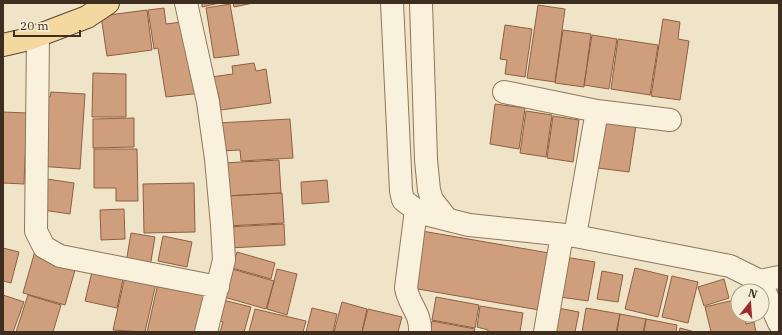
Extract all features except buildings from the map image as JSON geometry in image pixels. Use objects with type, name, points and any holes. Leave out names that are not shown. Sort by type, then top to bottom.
[{"type":"main road","points":[[3,45],[38,36],[87,17],[108,3]]},
{"type":"street","points":[[186,3],[208,102],[216,159],[224,260],[206,332]]},
{"type":"street","points":[[392,3],[401,191],[403,200],[416,210],[425,214],[469,225],[568,236],[730,266],[770,279],[779,323]]},
{"type":"street","points":[[422,3],[426,160],[429,190],[432,200],[447,219]]},
{"type":"street","points":[[38,36],[36,231],[44,247],[60,256],[218,287]]},
{"type":"street","points":[[504,92],[597,111],[670,120]]},
{"type":"street","points":[[545,332],[597,111]]},
{"type":"street","points":[[416,210],[406,288],[408,299],[419,316],[420,332]]}]
